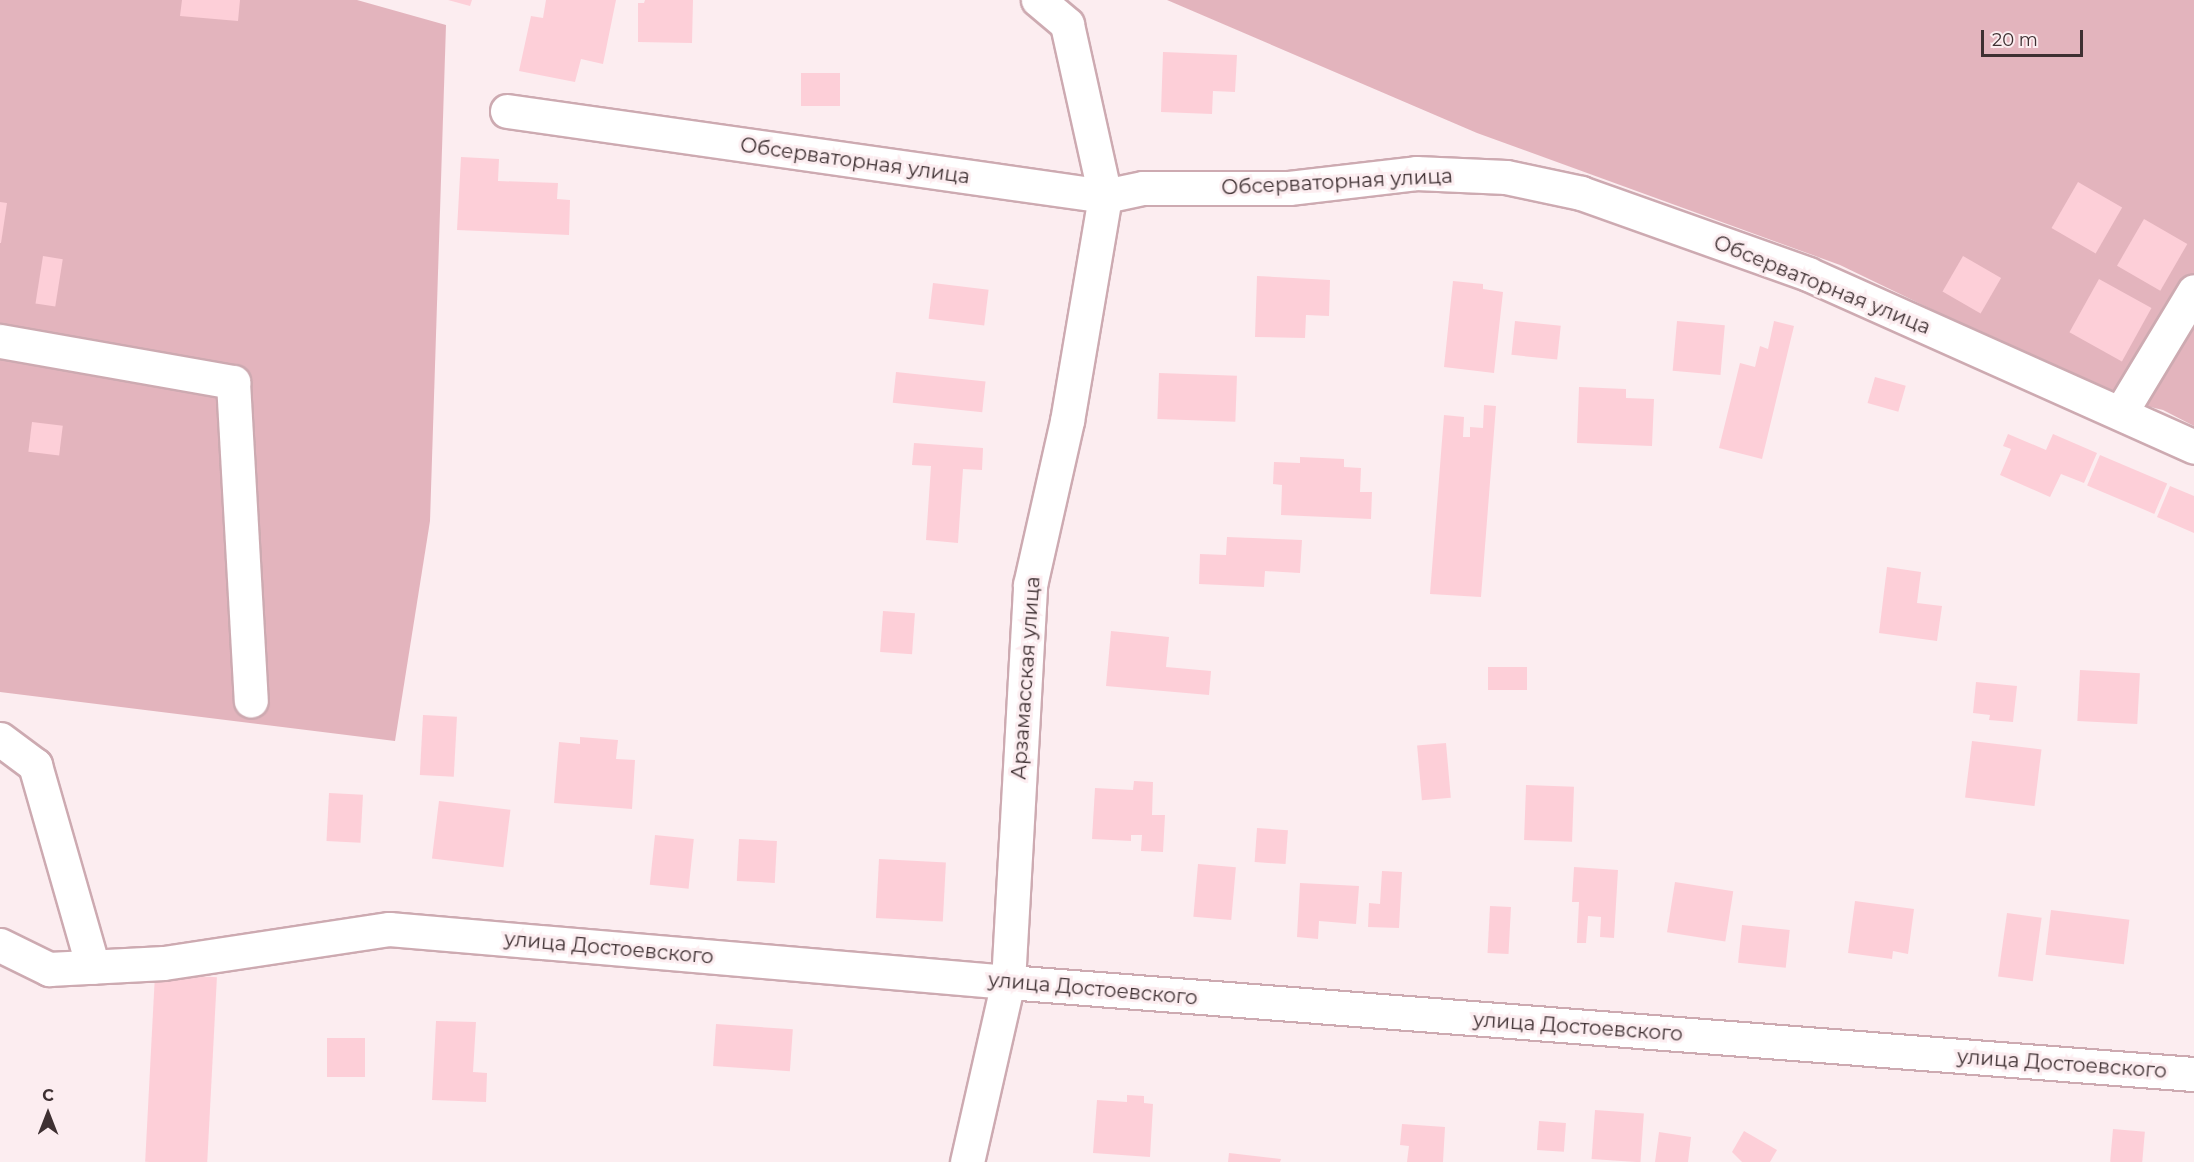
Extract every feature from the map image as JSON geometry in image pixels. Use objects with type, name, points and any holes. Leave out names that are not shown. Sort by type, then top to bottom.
[{"type":"street","points":[[1038,0],[1071,12],[1105,196]]},
{"type":"street","name":"Обсерваторная улица","points":[[507,111],[1105,196],[1143,188],[1289,188],[1416,173],[1506,177],[1560,188],[1808,274],[2121,412],[2194,447]]},
{"type":"street","name":"Арзамасская улица","points":[[967,1162],[1008,982],[1030,585],[1067,421],[1105,196]]},
{"type":"street","points":[[2121,412],[2194,291]]},
{"type":"street","points":[[0,341],[233,382],[251,700]]},
{"type":"street","points":[[0,739],[35,765],[93,967]]},
{"type":"street","name":"улица Достоевского","points":[[0,945],[49,969],[164,963],[389,929],[1008,982],[2194,1074]]},
{"type":"shaded area","points":[[0,0],[357,0],[446,25],[430,521],[395,741],[0,692]]},
{"type":"shaded area","points":[[1167,0],[2194,0],[2194,426],[2163,410],[2117,399],[1840,265],[1477,133]]},
{"type":"building","points":[[182,0],[240,0],[238,21],[180,16]]},
{"type":"building","points":[[448,0],[472,0],[470,6]]},
{"type":"building","points":[[546,0],[616,0],[603,64],[581,59],[575,82],[519,71],[531,16],[543,18]]},
{"type":"building","points":[[645,0],[693,0],[692,43],[638,42],[638,3],[644,3]]},
{"type":"building","points":[[1163,52],[1237,55],[1235,92],[1213,91],[1212,114],[1161,112]]},
{"type":"building","points":[[801,73],[840,73],[840,106],[801,106]]},
{"type":"building","points":[[461,157],[499,159],[498,181],[558,183],[557,199],[570,200],[569,235],[457,230]]},
{"type":"building","points":[[2078,182],[2122,208],[2096,253],[2052,228]]},
{"type":"building","points":[[0,202],[7,203],[1,243],[0,243]]},
{"type":"building","points":[[2144,219],[2187,244],[2160,291],[2117,266]]},
{"type":"building","points":[[43,256],[63,259],[55,307],[35,303]]},
{"type":"building","points":[[1963,256],[2001,278],[1981,314],[1942,292]]},
{"type":"building","points":[[1257,276],[1330,280],[1329,316],[1306,315],[1305,338],[1255,337]]},
{"type":"building","points":[[2099,279],[2151,308],[2122,361],[2069,332]]},
{"type":"building","points":[[1453,281],[1483,284],[1483,289],[1503,292],[1494,373],[1444,367]]},
{"type":"building","points":[[933,283],[989,290],[984,326],[929,319]]},
{"type":"building","points":[[1515,321],[1561,326],[1557,360],[1511,355]]},
{"type":"building","points":[[1677,321],[1725,325],[1720,375],[1673,371]]},
{"type":"building","points":[[1774,321],[1794,326],[1762,459],[1719,448],[1740,363],[1755,367],[1760,346],[1768,349]]},
{"type":"building","points":[[896,372],[986,381],[982,412],[893,403]]},
{"type":"building","points":[[1159,373],[1237,376],[1235,422],[1157,419]]},
{"type":"building","points":[[1875,377],[1906,386],[1898,412],[1868,403]]},
{"type":"building","points":[[1579,387],[1626,389],[1626,398],[1654,399],[1652,446],[1577,443]]},
{"type":"building","points":[[1484,405],[1496,406],[1481,597],[1430,594],[1444,415],[1464,417],[1463,437],[1470,437],[1470,427],[1483,428]]},
{"type":"building","points":[[32,422],[63,426],[59,456],[28,452]]},
{"type":"building","points":[[2008,434],[2046,450],[2053,434],[2097,453],[2084,483],[2061,474],[2050,497],[2000,475],[2011,449],[2003,446]]},
{"type":"building","points":[[914,443],[983,448],[982,470],[963,469],[958,543],[926,540],[931,466],[912,465]]},
{"type":"building","points":[[2100,455],[2167,484],[2154,514],[2087,485]]},
{"type":"building","points":[[1300,457],[1344,459],[1344,467],[1361,468],[1360,492],[1372,492],[1371,519],[1281,515],[1282,485],[1273,484],[1274,462],[1300,463]]},
{"type":"building","points":[[2170,486],[2194,496],[2194,533],[2157,517]]},
{"type":"building","points":[[1227,537],[1302,540],[1300,573],[1265,571],[1264,587],[1199,584],[1200,554],[1226,555]]},
{"type":"building","points":[[1887,567],[1921,572],[1917,603],[1942,606],[1937,641],[1879,633]]},
{"type":"building","points":[[883,611],[915,613],[912,654],[880,652]]},
{"type":"building","points":[[1111,631],[1169,637],[1166,667],[1211,671],[1209,695],[1106,686]]},
{"type":"building","points":[[1488,667],[1527,667],[1527,690],[1488,690]]},
{"type":"building","points":[[2080,670],[2140,673],[2137,724],[2077,721]]},
{"type":"building","points":[[1976,682],[2017,686],[2013,722],[1989,720],[1990,715],[1973,713]]},
{"type":"building","points":[[423,715],[457,717],[454,777],[420,775]]},
{"type":"building","points":[[580,737],[618,740],[616,759],[635,760],[632,809],[554,803],[559,742],[580,744]]},
{"type":"building","points":[[1972,741],[2041,750],[2035,806],[1965,798]]},
{"type":"building","points":[[1446,743],[1451,798],[1422,800],[1417,746]]},
{"type":"building","points":[[1134,781],[1153,782],[1152,815],[1165,815],[1163,852],[1141,851],[1142,835],[1131,835],[1131,841],[1092,839],[1095,788],[1133,790]]},
{"type":"building","points":[[1526,785],[1574,787],[1572,842],[1524,840]]},
{"type":"building","points":[[329,793],[363,795],[360,843],[326,841]]},
{"type":"building","points":[[439,801],[510,810],[503,867],[432,859]]},
{"type":"building","points":[[1257,828],[1288,830],[1286,864],[1255,862]]},
{"type":"building","points":[[655,835],[694,839],[689,889],[650,885]]},
{"type":"building","points":[[739,839],[777,841],[775,883],[737,881]]},
{"type":"building","points":[[879,859],[946,863],[943,921],[876,918]]},
{"type":"building","points":[[1198,864],[1236,867],[1231,920],[1193,917]]},
{"type":"building","points":[[1574,867],[1618,870],[1614,938],[1600,937],[1601,917],[1588,916],[1586,943],[1577,943],[1579,902],[1572,902]]},
{"type":"building","points":[[1382,871],[1402,872],[1399,928],[1368,927],[1369,903],[1380,904]]},
{"type":"building","points":[[1675,882],[1733,891],[1725,942],[1667,932]]},
{"type":"building","points":[[1300,883],[1359,886],[1356,924],[1319,921],[1318,939],[1297,937]]},
{"type":"building","points":[[1855,901],[1914,909],[1908,954],[1893,951],[1892,959],[1848,953]]},
{"type":"building","points":[[1490,906],[1511,907],[1509,954],[1488,953]]},
{"type":"building","points":[[2051,910],[2129,920],[2124,964],[2046,955]]},
{"type":"building","points":[[2007,913],[2042,918],[2033,981],[1998,976]]},
{"type":"building","points":[[1742,925],[1790,930],[1786,968],[1738,963]]},
{"type":"building","points":[[155,974],[217,977],[207,1162],[145,1162]]},
{"type":"building","points":[[436,1021],[476,1022],[473,1072],[487,1073],[486,1102],[432,1100]]},
{"type":"building","points":[[716,1024],[793,1029],[790,1071],[713,1066]]},
{"type":"building","points":[[327,1038],[365,1038],[365,1077],[327,1077]]},
{"type":"building","points":[[1127,1095],[1144,1096],[1144,1103],[1153,1104],[1150,1157],[1093,1153],[1097,1100],[1127,1102]]},
{"type":"building","points":[[1595,1110],[1644,1113],[1640,1162],[1592,1159]]},
{"type":"building","points":[[1539,1121],[1566,1123],[1564,1152],[1537,1150]]},
{"type":"building","points":[[1402,1124],[1445,1127],[1443,1162],[1407,1162],[1409,1146],[1400,1145]]},
{"type":"building","points":[[2113,1129],[2145,1132],[2142,1162],[2110,1162]]},
{"type":"building","points":[[1744,1131],[1777,1150],[1770,1162],[1742,1162],[1732,1152]]},
{"type":"building","points":[[1659,1132],[1691,1137],[1688,1162],[1655,1162]]},
{"type":"building","points":[[1229,1153],[1281,1159],[1280,1162],[1228,1162]]}]
